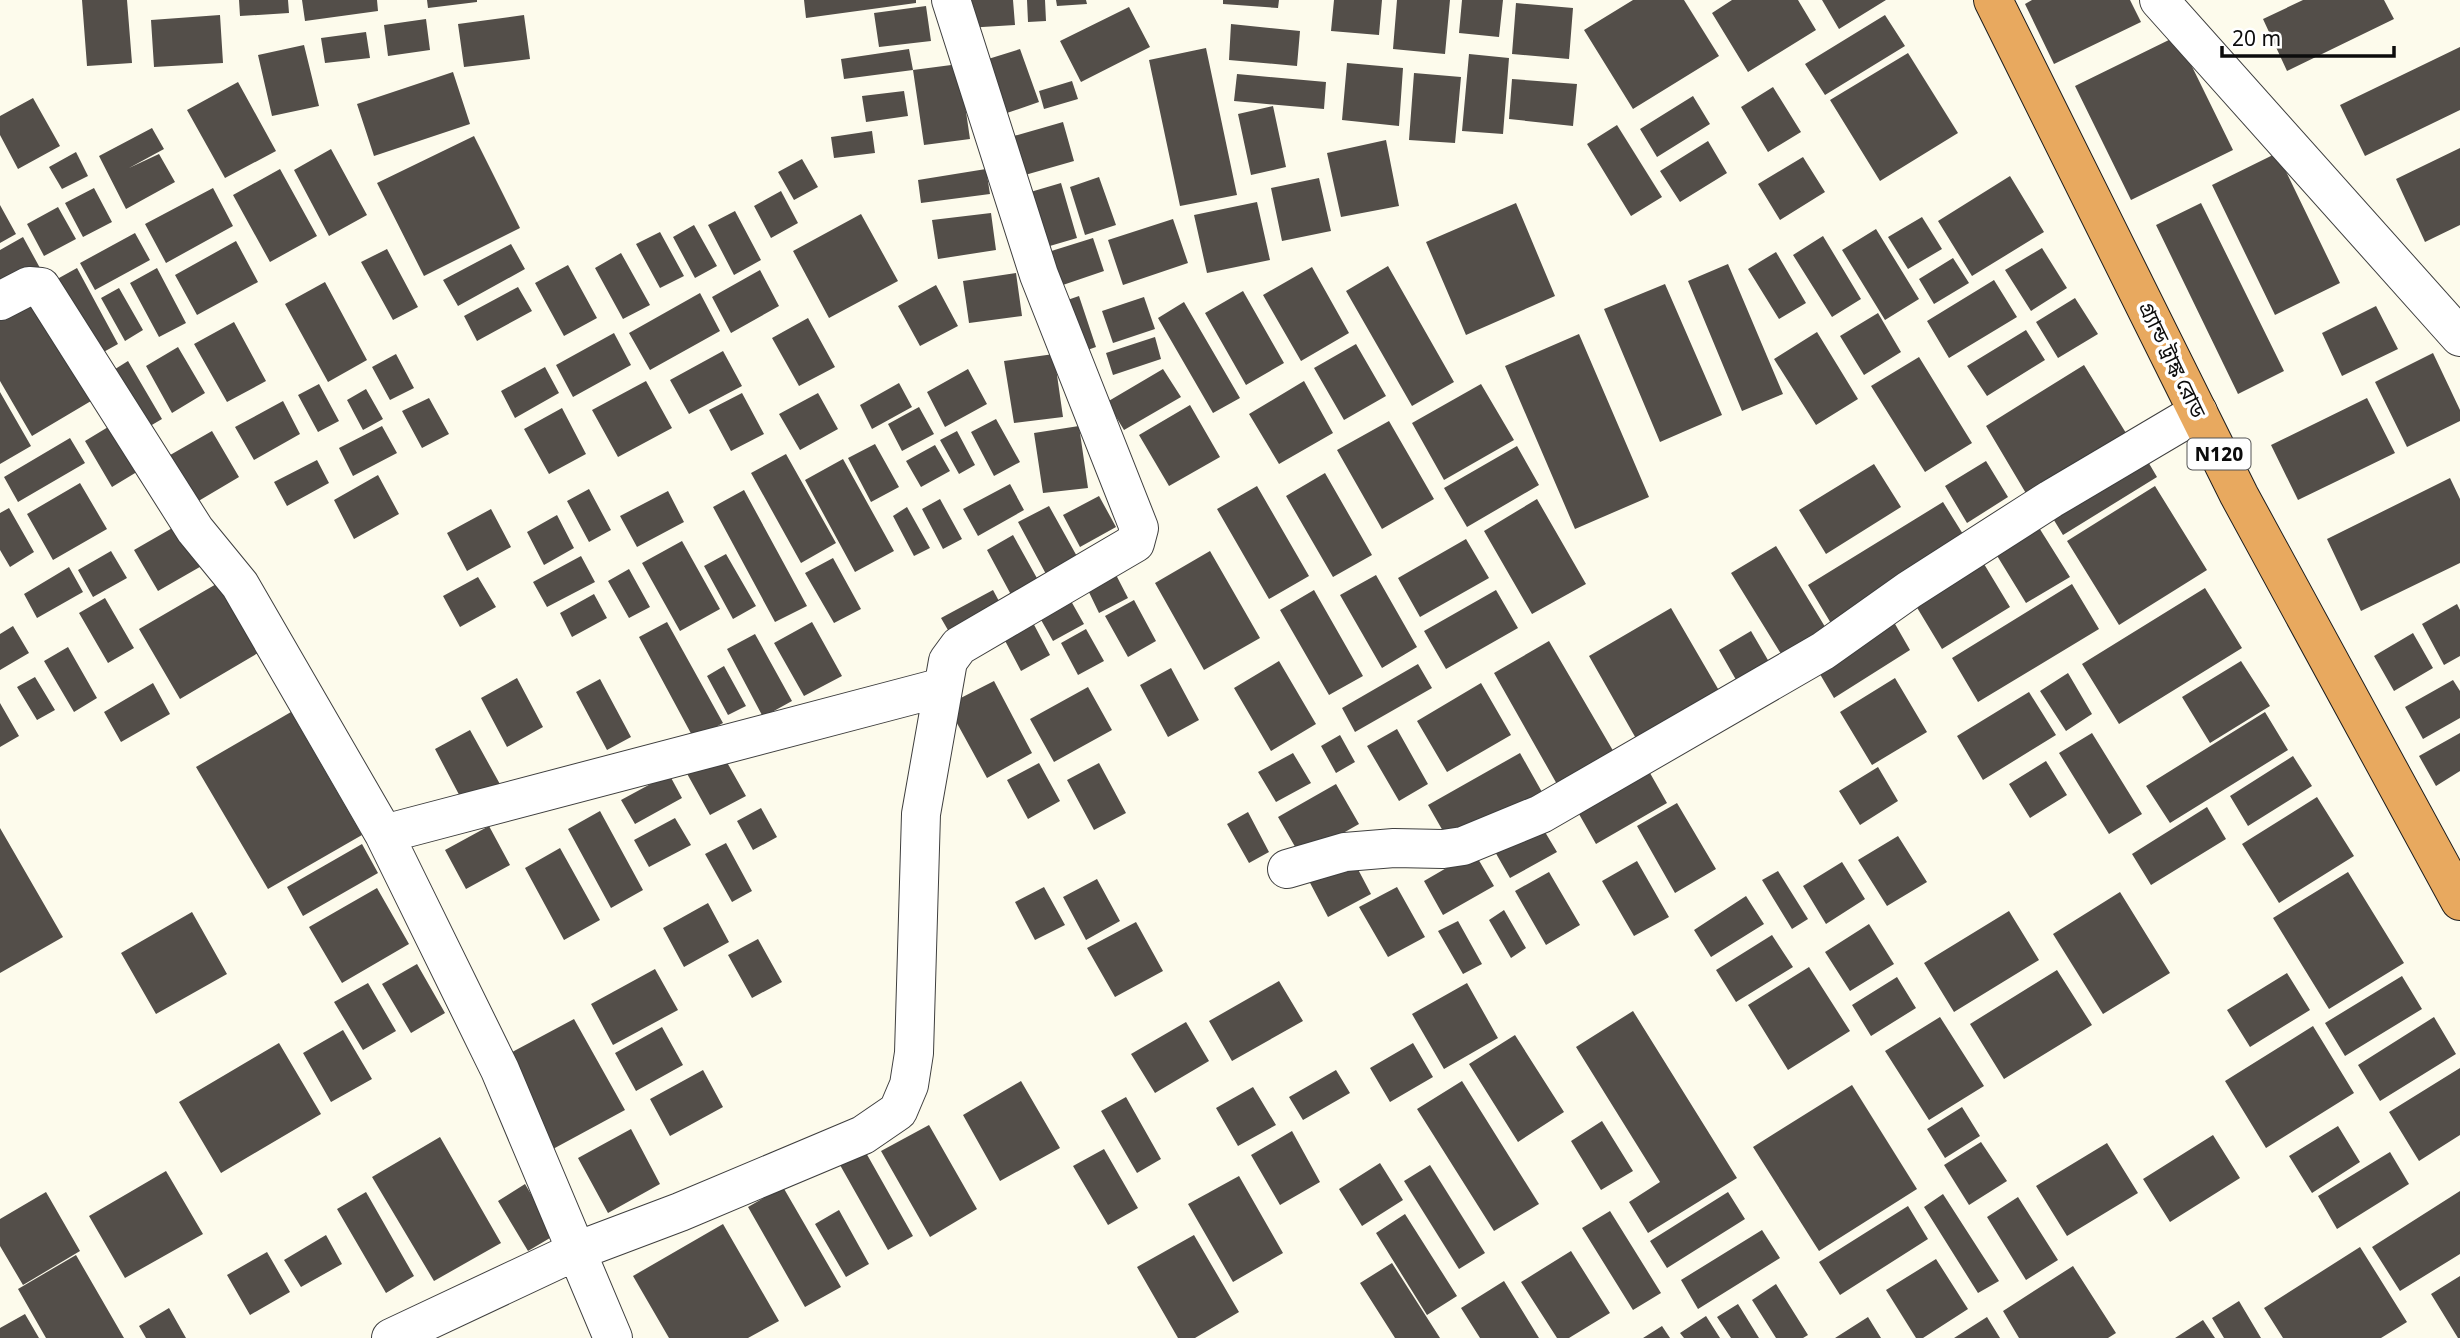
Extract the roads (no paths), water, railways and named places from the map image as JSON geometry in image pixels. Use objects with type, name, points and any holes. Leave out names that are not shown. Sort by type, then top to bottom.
[{"type":"highway","name":"গ্র্যান্ড ট্রাঙ্ক রোড","points":[[1993,0],[2239,495],[2460,901]]},
{"type":"street","points":[[391,1338],[575,1252],[680,1212],[863,1135],[898,1111],[909,1085],[914,1053],[921,814],[947,661],[959,646],[1135,543],[1139,528],[1039,275],[951,0]]},
{"type":"street","points":[[2159,0],[2460,337]]},
{"type":"street","points":[[0,301],[29,286],[41,287],[195,530],[240,585],[384,834],[500,1070],[613,1338]]},
{"type":"street","points":[[1287,869],[1345,852],[1463,846],[1541,814],[1823,651],[1909,590],[2051,499],[2198,412]]},
{"type":"street","points":[[384,834],[943,687]]}]
